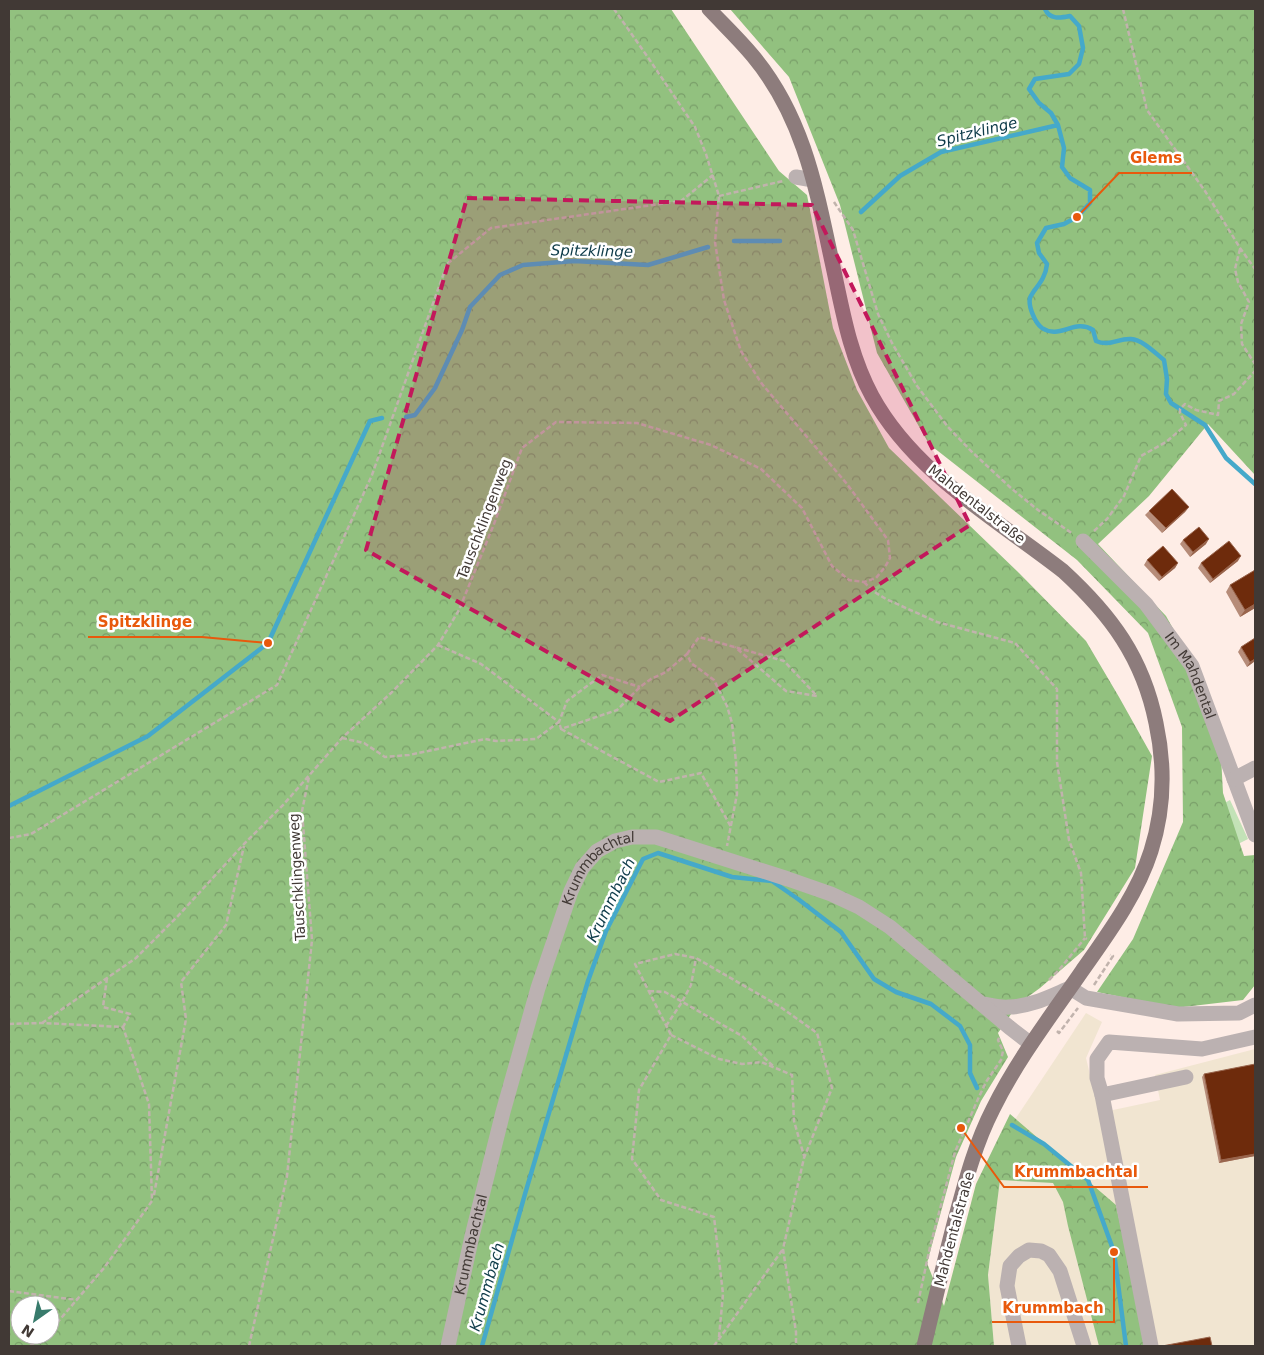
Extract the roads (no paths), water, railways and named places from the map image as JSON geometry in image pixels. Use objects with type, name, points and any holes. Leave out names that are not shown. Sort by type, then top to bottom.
[{"type":"main road","name":"Mahdentalstraße","points":[[708,9],[753,56],[780,95],[798,130],[814,180],[844,321],[851,345],[863,379],[883,415],[900,437],[940,477],[1043,555],[1081,588],[1099,607],[1118,631],[1143,675],[1152,702],[1159,734],[1162,769],[1160,814],[1151,851],[1141,876],[1122,910],[1099,947],[1031,1044],[992,1110],[974,1158],[955,1219],[924,1346]]},
{"type":"street","points":[[796,178],[814,180]]},
{"type":"street","name":"Im Mahdental","points":[[1083,542],[1146,604],[1192,666],[1255,835]]},
{"type":"street","points":[[1234,779],[1255,768]]},
{"type":"street","name":"Krummbachtal","points":[[448,1346],[472,1236],[503,1112],[538,988],[571,891],[582,868],[598,851],[615,841],[632,837],[656,837],[831,894],[859,907],[890,927],[1031,1044]]},
{"type":"street","points":[[982,1004],[1009,1008],[1026,1005],[1070,988],[1086,998],[1178,1014],[1239,1013],[1255,1005]]},
{"type":"street","points":[[1151,1346],[1102,1095],[1097,1078],[1096,1059],[1109,1042],[1202,1049],[1255,1037]]},
{"type":"street","points":[[1102,1095],[1186,1078]]},
{"type":"street","points":[[1019,1346],[1007,1286],[1010,1266],[1019,1256],[1029,1250],[1041,1251],[1049,1255],[1060,1271],[1084,1346]]},
{"type":"waterway","points":[[1045,9],[1052,17],[1070,16],[1079,26],[1083,48],[1079,64],[1069,74],[1035,79],[1029,89],[1039,103],[1051,113],[1058,125],[1064,148],[1062,167],[1070,178],[1090,190],[1090,203],[1077,217],[1064,224],[1046,228],[1037,243],[1039,253],[1047,264],[1046,272],[1030,298],[1033,314],[1039,326],[1049,331],[1055,332],[1080,326],[1093,330],[1096,341],[1101,343],[1131,339],[1149,347],[1164,360],[1167,379],[1166,394],[1171,403],[1205,425],[1226,458],[1255,484]]},
{"type":"waterway","name":"Spitzklinge","points":[[861,212],[900,176],[941,152],[1058,125]]},
{"type":"waterway","name":"Spitzklinge","points":[[734,241],[780,241]]},
{"type":"waterway","name":"Spitzklinge","points":[[406,417],[415,415],[435,388],[462,330],[470,307],[500,275],[523,265],[574,261],[648,265],[708,247]]},
{"type":"waterway","name":"Spitzklinge","points":[[9,806],[148,736],[268,643],[370,421],[382,418]]},
{"type":"waterway","name":"Krummbach","points":[[482,1346],[588,981],[606,931],[643,859],[658,853],[732,877],[772,881],[841,932],[874,979],[896,992],[931,1004],[960,1026],[970,1045],[970,1073],[977,1088]]},
{"type":"waterway","name":"Krummbach","points":[[1012,1125],[1044,1144],[1088,1180],[1114,1252],[1126,1346]]},
{"type":"place","name":"Glems","points":[[1077,217]]},
{"type":"place","name":"Spitzklinge","points":[[268,643]]},
{"type":"place","name":"Krummbachtal","points":[[961,1128]]},
{"type":"place","name":"Krummbach","points":[[1114,1252]]}]
